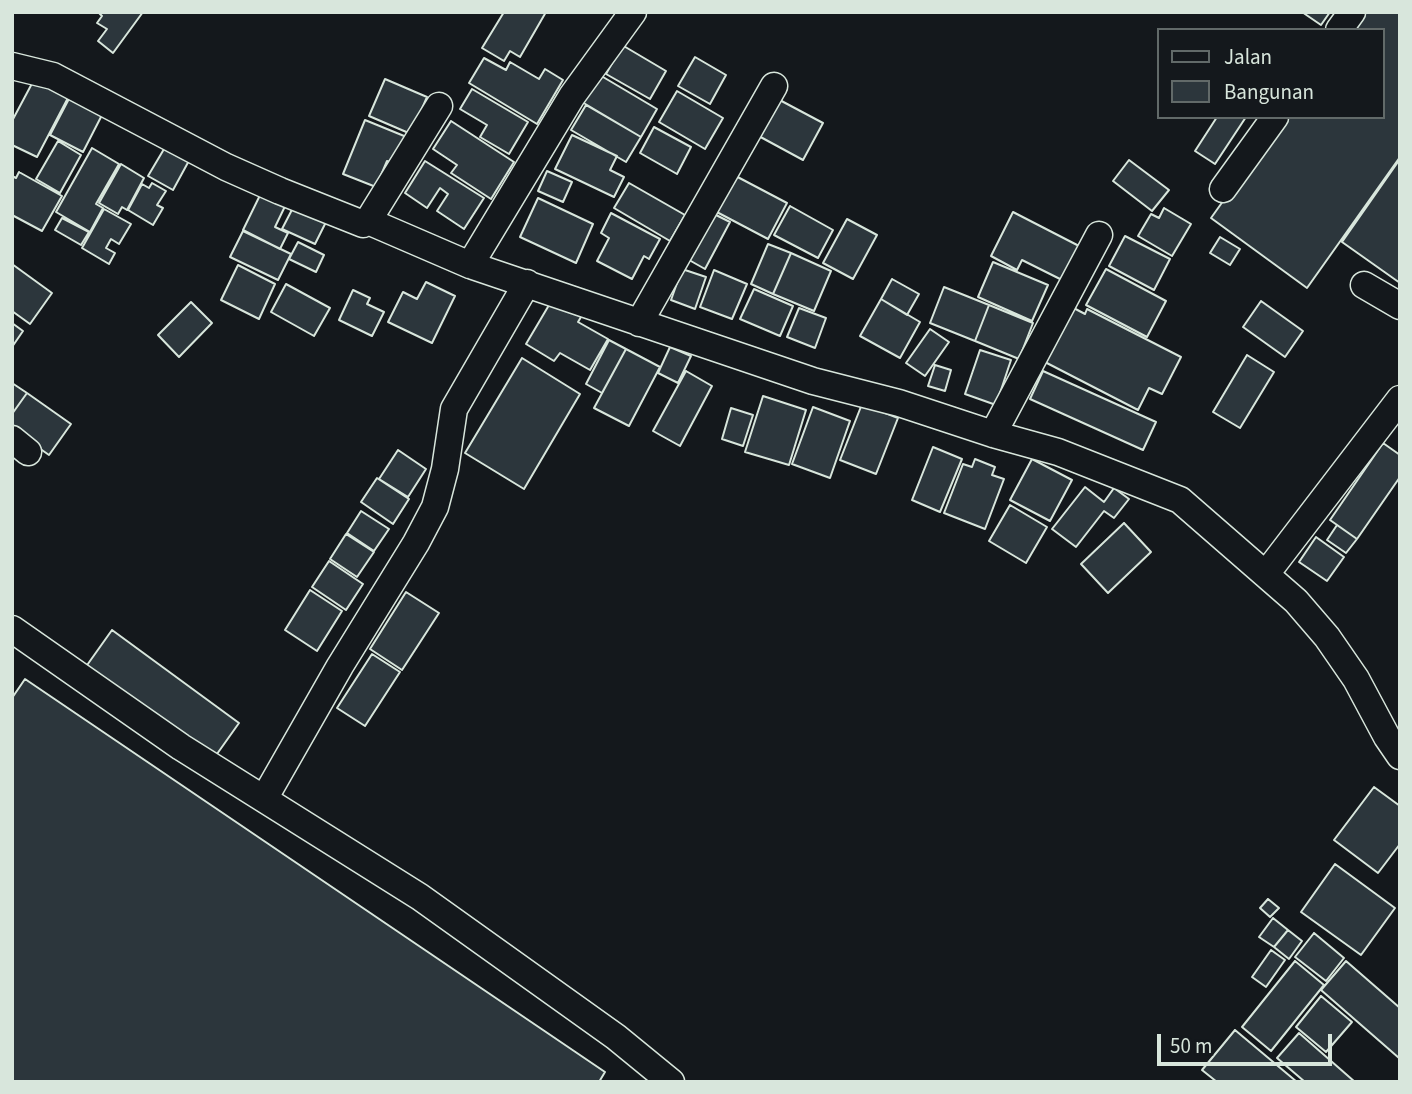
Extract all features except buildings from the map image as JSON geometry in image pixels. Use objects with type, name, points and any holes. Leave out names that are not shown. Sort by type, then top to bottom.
[{"type":"street","points":[[470,265],[572,96],[633,12]]},
{"type":"street","points":[[1340,28],[1352,12]]},
{"type":"street","points":[[12,58],[12,66],[54,76],[226,167],[363,224],[368,221],[439,106]]},
{"type":"street","points":[[639,323],[774,86]]},
{"type":"street","points":[[1223,189],[1274,119]]},
{"type":"street","points":[[368,221],[470,265],[813,381],[898,402],[993,434],[1058,452],[1180,500],[1296,601],[1356,679],[1400,756]]},
{"type":"street","points":[[993,434],[1099,235]]},
{"type":"street","points":[[264,799],[435,507],[445,469],[454,409],[527,283]]},
{"type":"street","points":[[1364,285],[1400,306]]},
{"type":"street","points":[[1266,574],[1400,399]]},
{"type":"street","points":[[12,629],[181,747],[419,897],[616,1037],[671,1082]]}]
